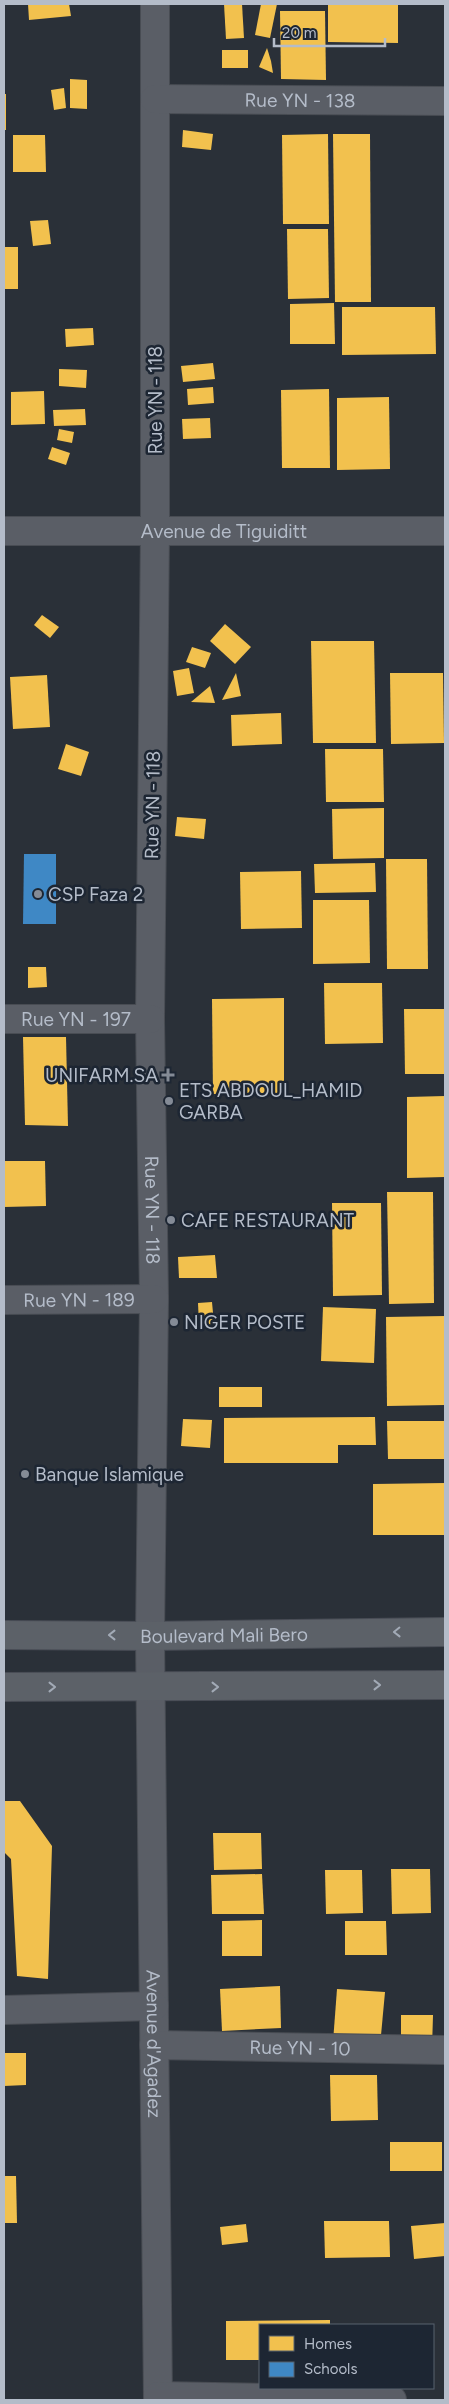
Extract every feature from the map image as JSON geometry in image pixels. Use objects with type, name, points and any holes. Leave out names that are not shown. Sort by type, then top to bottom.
[{"type":"main road","name":"Boulevard Mali Bero","points":[[4,1635],[150,1636],[445,1632]]},
{"type":"main road","points":[[4,1687],[445,1685]]},
{"type":"street","name":"Rue YN - 118","points":[[150,1636],[154,1299],[150,1020],[155,530],[155,4]]},
{"type":"street","name":"Rue YN - 138","points":[[155,99],[445,101]]},
{"type":"street","name":"Avenue de Tiguiditt","points":[[4,531],[445,531]]},
{"type":"street","name":"Rue YN - 197","points":[[4,1019],[150,1020]]},
{"type":"street","name":"Rue YN - 189","points":[[4,1300],[154,1299]]},
{"type":"street","name":"Avenue d'Agadez","points":[[150,1636],[158,2398]]},
{"type":"street","points":[[4,2010],[154,2006]]},
{"type":"street","name":"Rue YN - 10","points":[[154,2046],[445,2050]]},
{"type":"street","points":[[158,2398],[392,2400]]},
{"type":"building: Homes","points":[[28,4],[69,4],[71,16],[29,20]]},
{"type":"building: Homes","points":[[224,4],[242,4],[244,38],[226,39]]},
{"type":"building: Homes","points":[[261,4],[277,4],[270,38],[255,35]]},
{"type":"building: Homes","points":[[328,5],[398,5],[398,43],[328,42]]},
{"type":"building: Homes","points":[[280,11],[325,11],[326,80],[281,79]]},
{"type":"building: Homes","points":[[267,48],[271,61],[273,73],[259,67]]},
{"type":"building: Homes","points":[[222,50],[248,50],[248,68],[222,68]]},
{"type":"building: Homes","points":[[70,79],[87,80],[87,109],[70,108]]},
{"type":"building: Homes","points":[[64,88],[66,108],[54,110],[51,90]]},
{"type":"building: Homes","points":[[4,94],[6,94],[6,130],[4,130]]},
{"type":"building: Homes","points":[[183,130],[213,134],[211,150],[182,147]]},
{"type":"building: Homes","points":[[328,134],[329,224],[283,224],[282,135]]},
{"type":"building: Homes","points":[[333,134],[370,134],[371,302],[335,302]]},
{"type":"building: Homes","points":[[13,135],[45,135],[46,172],[13,172]]},
{"type":"building: Homes","points":[[48,220],[51,244],[33,246],[30,221]]},
{"type":"building: Homes","points":[[287,229],[328,229],[329,298],[288,299]]},
{"type":"building: Homes","points":[[4,247],[18,247],[18,289],[4,289]]},
{"type":"building: Homes","points":[[334,303],[335,344],[290,344],[290,304]]},
{"type":"building: Homes","points":[[342,307],[435,307],[436,354],[342,355]]},
{"type":"building: Homes","points":[[93,328],[94,345],[66,347],[65,329]]},
{"type":"building: Homes","points":[[213,363],[215,379],[183,382],[181,366]]},
{"type":"building: Homes","points":[[59,369],[87,370],[86,388],[59,386]]},
{"type":"building: Homes","points":[[213,387],[214,403],[188,405],[187,389]]},
{"type":"building: Homes","points":[[329,389],[330,468],[282,468],[281,390]]},
{"type":"building: Homes","points":[[44,391],[45,424],[11,425],[11,392]]},
{"type":"building: Homes","points":[[389,397],[390,469],[337,470],[337,398]]},
{"type":"building: Homes","points":[[85,409],[86,425],[54,426],[53,410]]},
{"type":"building: Homes","points":[[210,418],[211,438],[183,439],[182,419]]},
{"type":"building: Homes","points":[[59,429],[74,432],[72,443],[57,440]]},
{"type":"building: Homes","points":[[52,447],[70,453],[66,465],[48,459]]},
{"type":"building: Homes","points":[[42,615],[59,627],[50,638],[34,625]]},
{"type":"building: Homes","points":[[225,624],[251,647],[235,664],[210,641]]},
{"type":"building: Homes","points":[[311,641],[374,641],[376,743],[313,743]]},
{"type":"building: Homes","points":[[192,647],[211,653],[205,668],[186,662]]},
{"type":"building: Homes","points":[[189,668],[194,693],[177,696],[173,671]]},
{"type":"building: Homes","points":[[236,673],[241,696],[222,700]]},
{"type":"building: Homes","points":[[390,673],[443,673],[444,743],[391,744]]},
{"type":"building: Homes","points":[[47,675],[50,727],[13,729],[10,677]]},
{"type":"building: Homes","points":[[210,686],[215,703],[191,702]]},
{"type":"building: Homes","points":[[281,713],[282,744],[232,746],[231,715]]},
{"type":"building: Homes","points":[[66,744],[89,752],[81,776],[58,769]]},
{"type":"building: Homes","points":[[325,749],[383,749],[384,802],[326,802]]},
{"type":"building: Homes","points":[[384,808],[384,858],[333,859],[332,809]]},
{"type":"building: Homes","points":[[177,817],[206,819],[204,839],[175,836]]},
{"type":"building: Homes","points":[[386,859],[427,859],[428,969],[387,969]]},
{"type":"building: Homes","points":[[375,863],[376,892],[315,893],[314,864]]},
{"type":"building: Homes","points":[[301,871],[302,928],[241,929],[240,872]]},
{"type":"building: Homes","points":[[313,900],[369,900],[370,963],[313,964]]},
{"type":"building: Homes","points":[[28,967],[46,967],[47,987],[28,988]]},
{"type":"building: Homes","points":[[324,983],[382,983],[383,1043],[325,1044]]},
{"type":"building: Homes","points":[[284,998],[284,1094],[213,1094],[212,999]]},
{"type":"building: Homes","points":[[404,1009],[445,1009],[445,1074],[405,1074]]},
{"type":"building: Homes","points":[[23,1037],[66,1037],[68,1126],[25,1125]]},
{"type":"building: Homes","points":[[445,1096],[445,1177],[407,1178],[407,1097]]},
{"type":"building: Homes","points":[[4,1161],[45,1161],[46,1206],[4,1207]]},
{"type":"building: Homes","points":[[387,1192],[433,1192],[434,1303],[389,1304]]},
{"type":"building: Homes","points":[[332,1203],[381,1203],[382,1295],[333,1296]]},
{"type":"building: Homes","points":[[215,1255],[217,1278],[179,1278],[178,1257]]},
{"type":"building: Homes","points":[[212,1302],[214,1324],[199,1325],[198,1303]]},
{"type":"building: Homes","points":[[323,1307],[376,1309],[374,1363],[321,1361]]},
{"type":"building: Homes","points":[[445,1316],[445,1405],[387,1406],[386,1317]]},
{"type":"building: Homes","points":[[219,1387],[262,1387],[262,1407],[219,1407]]},
{"type":"building: Homes","points":[[375,1417],[376,1445],[338,1445],[338,1463],[224,1463],[224,1418]]},
{"type":"building: Homes","points":[[183,1419],[212,1420],[210,1448],[181,1446]]},
{"type":"building: Homes","points":[[387,1421],[445,1421],[445,1459],[388,1459]]},
{"type":"building: Homes","points":[[445,1483],[445,1535],[373,1535],[373,1484]]},
{"type":"building: Homes","points":[[4,1801],[20,1801],[52,1846],[48,1979],[17,1976],[11,1859],[4,1852]]},
{"type":"building: Homes","points":[[213,1833],[261,1833],[262,1869],[214,1870]]},
{"type":"building: Homes","points":[[391,1869],[430,1869],[431,1913],[392,1914]]},
{"type":"building: Homes","points":[[325,1870],[362,1870],[363,1913],[326,1914]]},
{"type":"building: Homes","points":[[262,1874],[264,1914],[212,1914],[211,1875]]},
{"type":"building: Homes","points":[[262,1920],[262,1956],[222,1956],[222,1921]]},
{"type":"building: Homes","points":[[345,1921],[386,1921],[387,1955],[345,1955]]},
{"type":"building: Homes","points":[[280,1986],[281,2028],[222,2031],[220,1989]]},
{"type":"building: Homes","points":[[337,1989],[385,1992],[380,2046],[333,2042]]},
{"type":"building: Homes","points":[[401,2015],[433,2015],[432,2048],[401,2048]]},
{"type":"building: Homes","points":[[4,2053],[26,2053],[26,2085],[4,2086]]},
{"type":"building: Homes","points":[[330,2075],[377,2075],[378,2120],[331,2121]]},
{"type":"building: Homes","points":[[390,2142],[442,2142],[442,2171],[390,2171]]},
{"type":"building: Homes","points":[[4,2176],[16,2176],[17,2223],[4,2223]]},
{"type":"building: Homes","points":[[324,2221],[389,2221],[390,2257],[325,2258]]},
{"type":"building: Homes","points":[[445,2223],[445,2256],[414,2259],[411,2226]]},
{"type":"building: Homes","points":[[246,2224],[248,2242],[222,2245],[220,2227]]},
{"type":"building: Homes","points":[[330,2320],[330,2324],[259,2324],[259,2360],[226,2360],[226,2321]]},
{"type":"building: Schools","points":[[24,854],[56,854],[56,924],[23,924]]},
{"type":"place","name":"CSP Faza 2","points":[[38,894]]},
{"type":"place","name":"UNIFARM.SA","points":[[168,1075]]},
{"type":"place","name":"ETS ABDOUL_HAMID GARBA","points":[[169,1101]]},
{"type":"place","name":"CAFE RESTAURANT","points":[[171,1220]]},
{"type":"place","name":"NIGER POSTE","points":[[174,1322]]},
{"type":"place","name":"Banque Islamique","points":[[25,1474]]}]
